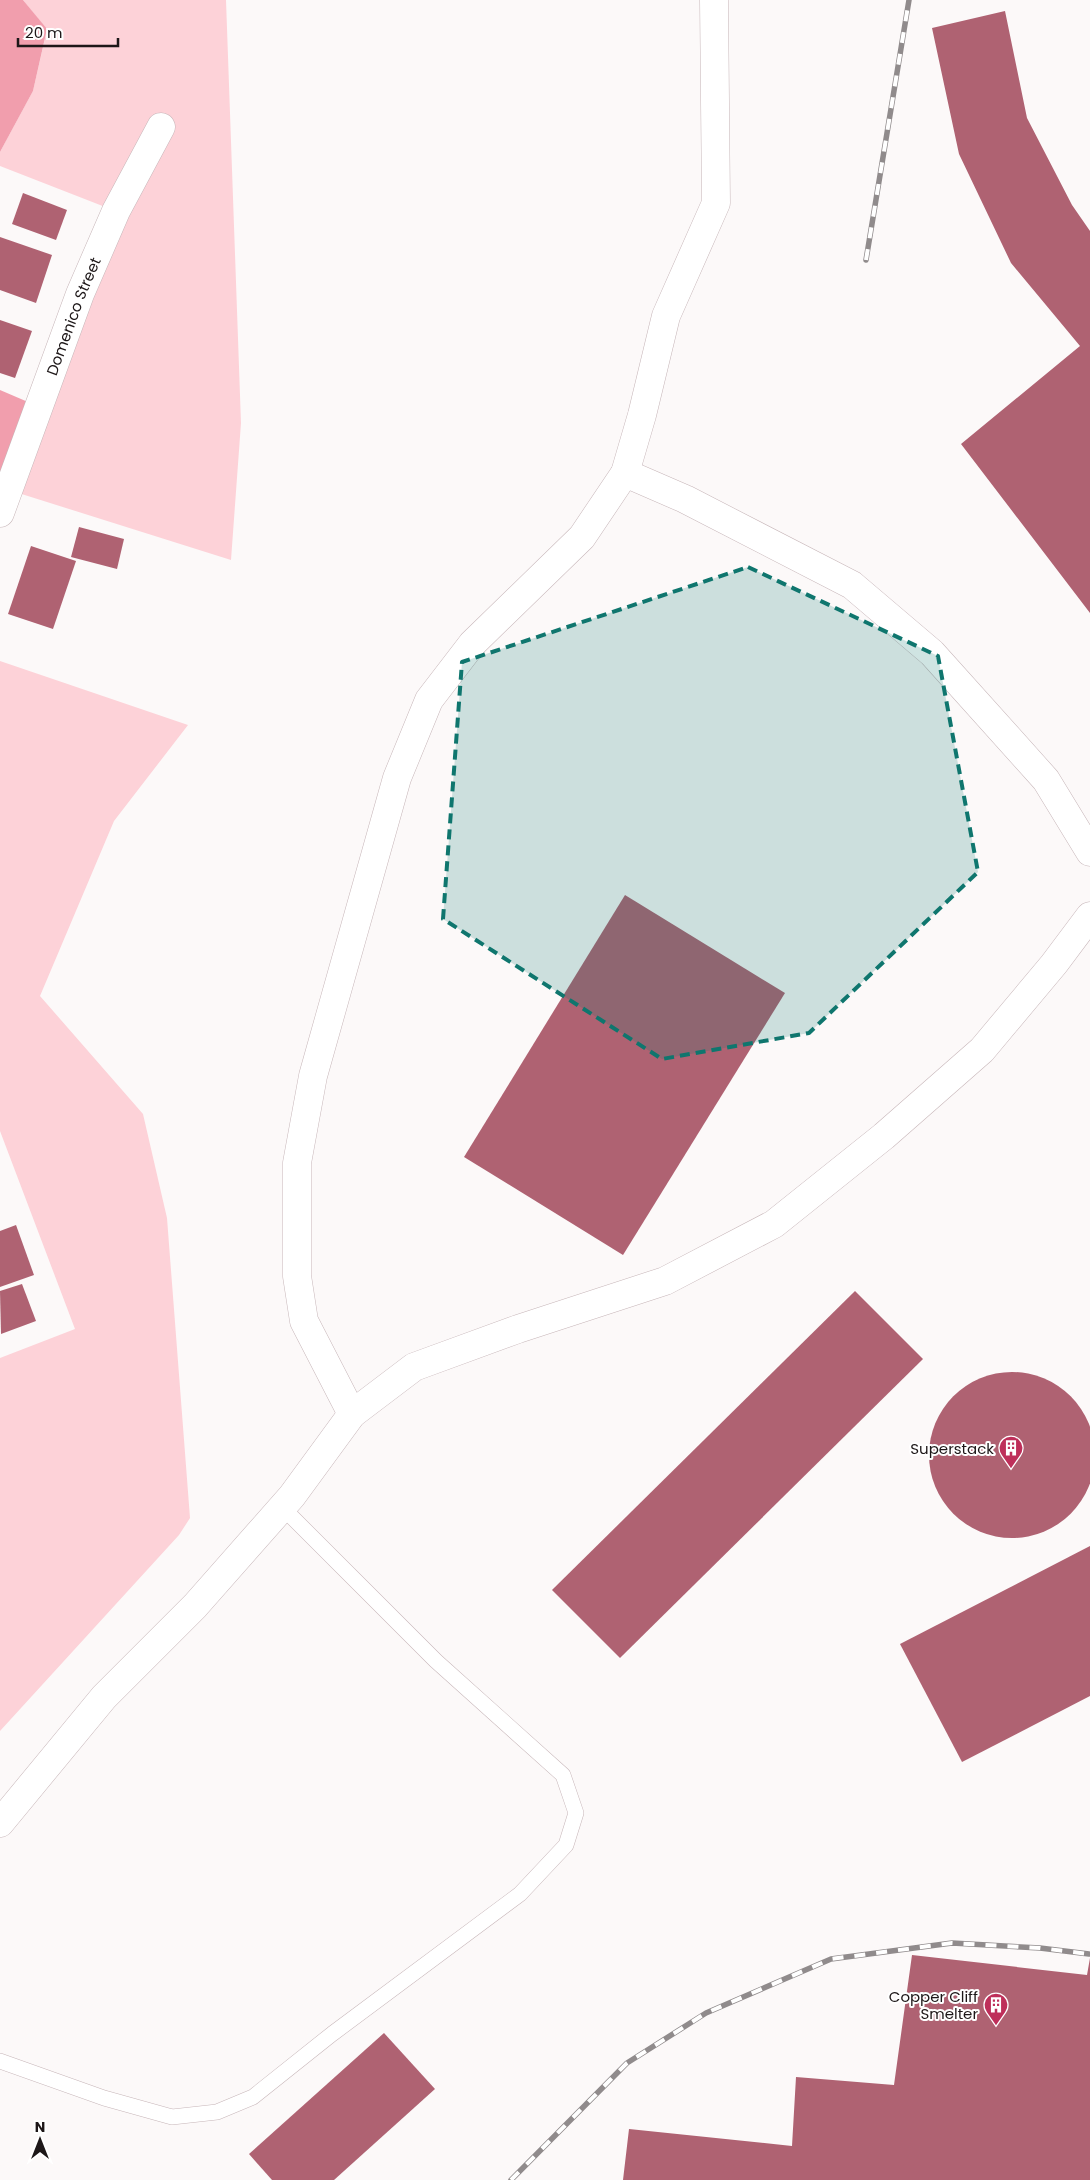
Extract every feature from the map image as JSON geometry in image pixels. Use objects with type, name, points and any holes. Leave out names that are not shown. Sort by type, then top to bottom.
[{"type":"street","points":[[352,1414],[304,1320],[297,1276],[297,1163],[313,1076],[397,778],[429,700],[472,644],[582,536],[625,473],[642,415],[666,316],[716,203],[714,0]]},
{"type":"street","name":"Domenico Street","points":[[0,513],[80,294],[116,211],[161,127]]},
{"type":"street","points":[[625,473],[685,499],[852,585],[932,653],[1046,780],[1090,852]]},
{"type":"street","points":[[0,1823],[104,1697],[195,1606],[282,1508],[352,1414],[414,1367],[518,1329],[665,1281],[774,1224],[884,1136],[982,1050],[1054,964],[1090,916]]},
{"type":"lane","points":[[0,2061],[104,2098],[172,2117],[217,2112],[253,2097],[332,2034],[520,1894],[566,1845],[576,1813],[563,1774],[436,1661],[282,1508]]},
{"type":"highlighted area","points":[[748,567],[938,656],[978,872],[809,1033],[662,1059],[443,919],[462,662]]},
{"type":"shaded area","points":[[0,0],[23,0],[47,29],[33,91],[0,152]]},
{"type":"shaded area","points":[[23,0],[226,0],[241,423],[231,560],[12,491],[118,212],[0,166],[0,152],[33,91],[47,30]]},
{"type":"shaded area","points":[[0,390],[42,408],[0,523]]},
{"type":"shaded area","points":[[0,661],[188,725],[114,821],[40,996],[143,1114],[167,1218],[190,1518],[179,1535],[0,1731],[0,1358],[75,1329],[0,1131]]},
{"type":"building","points":[[1005,11],[1027,118],[1072,205],[1090,231],[1090,613],[961,444],[1080,346],[1011,263],[959,154],[932,28]]},
{"type":"building","points":[[23,193],[67,210],[56,240],[12,224]]},
{"type":"building","points":[[0,237],[52,255],[36,303],[0,290]]},
{"type":"building","points":[[0,320],[32,331],[15,378],[0,373]]},
{"type":"building","points":[[79,527],[124,539],[117,569],[71,557]]},
{"type":"building","points":[[31,546],[76,561],[53,629],[8,614]]},
{"type":"building","points":[[625,895],[785,993],[623,1255],[464,1157]]},
{"type":"building","points":[[16,1225],[34,1275],[0,1287],[0,1231]]},
{"type":"building","points":[[22,1284],[36,1321],[1,1334],[0,1291]]},
{"type":"building","points":[[855,1291],[923,1359],[620,1658],[552,1590]]},
{"type":"building","name":"Superstack","points":[[1012,1372],[1036,1376],[1051,1382],[1076,1403],[1085,1416],[1091,1431],[1095,1455],[1091,1479],[1085,1494],[1064,1519],[1051,1528],[1036,1534],[1012,1538],[988,1534],[973,1528],[948,1507],[939,1494],[933,1479],[929,1455],[933,1431],[939,1416],[960,1391],[973,1382],[988,1376]]},
{"type":"building","points":[[1090,1546],[1090,1696],[962,1762],[900,1644]]},
{"type":"building","name":"Copper Cliff Smelter","points":[[912,1955],[1087,1975],[1090,1958],[1090,2180],[623,2180],[629,2129],[792,2146],[796,2077],[894,2085]]},
{"type":"building","points":[[384,2033],[435,2089],[334,2180],[272,2180],[249,2154]]},
{"type":"railway","points":[[866,260],[909,0]]},
{"type":"railway","points":[[511,2180],[627,2063],[706,2013],[831,1959],[952,1943],[1040,1948],[1089,1954]]},
{"type":"place","name":"Superstack","points":[[1011,1469]]},
{"type":"place","name":"Copper Cliff Smelter","points":[[996,2026]]}]
